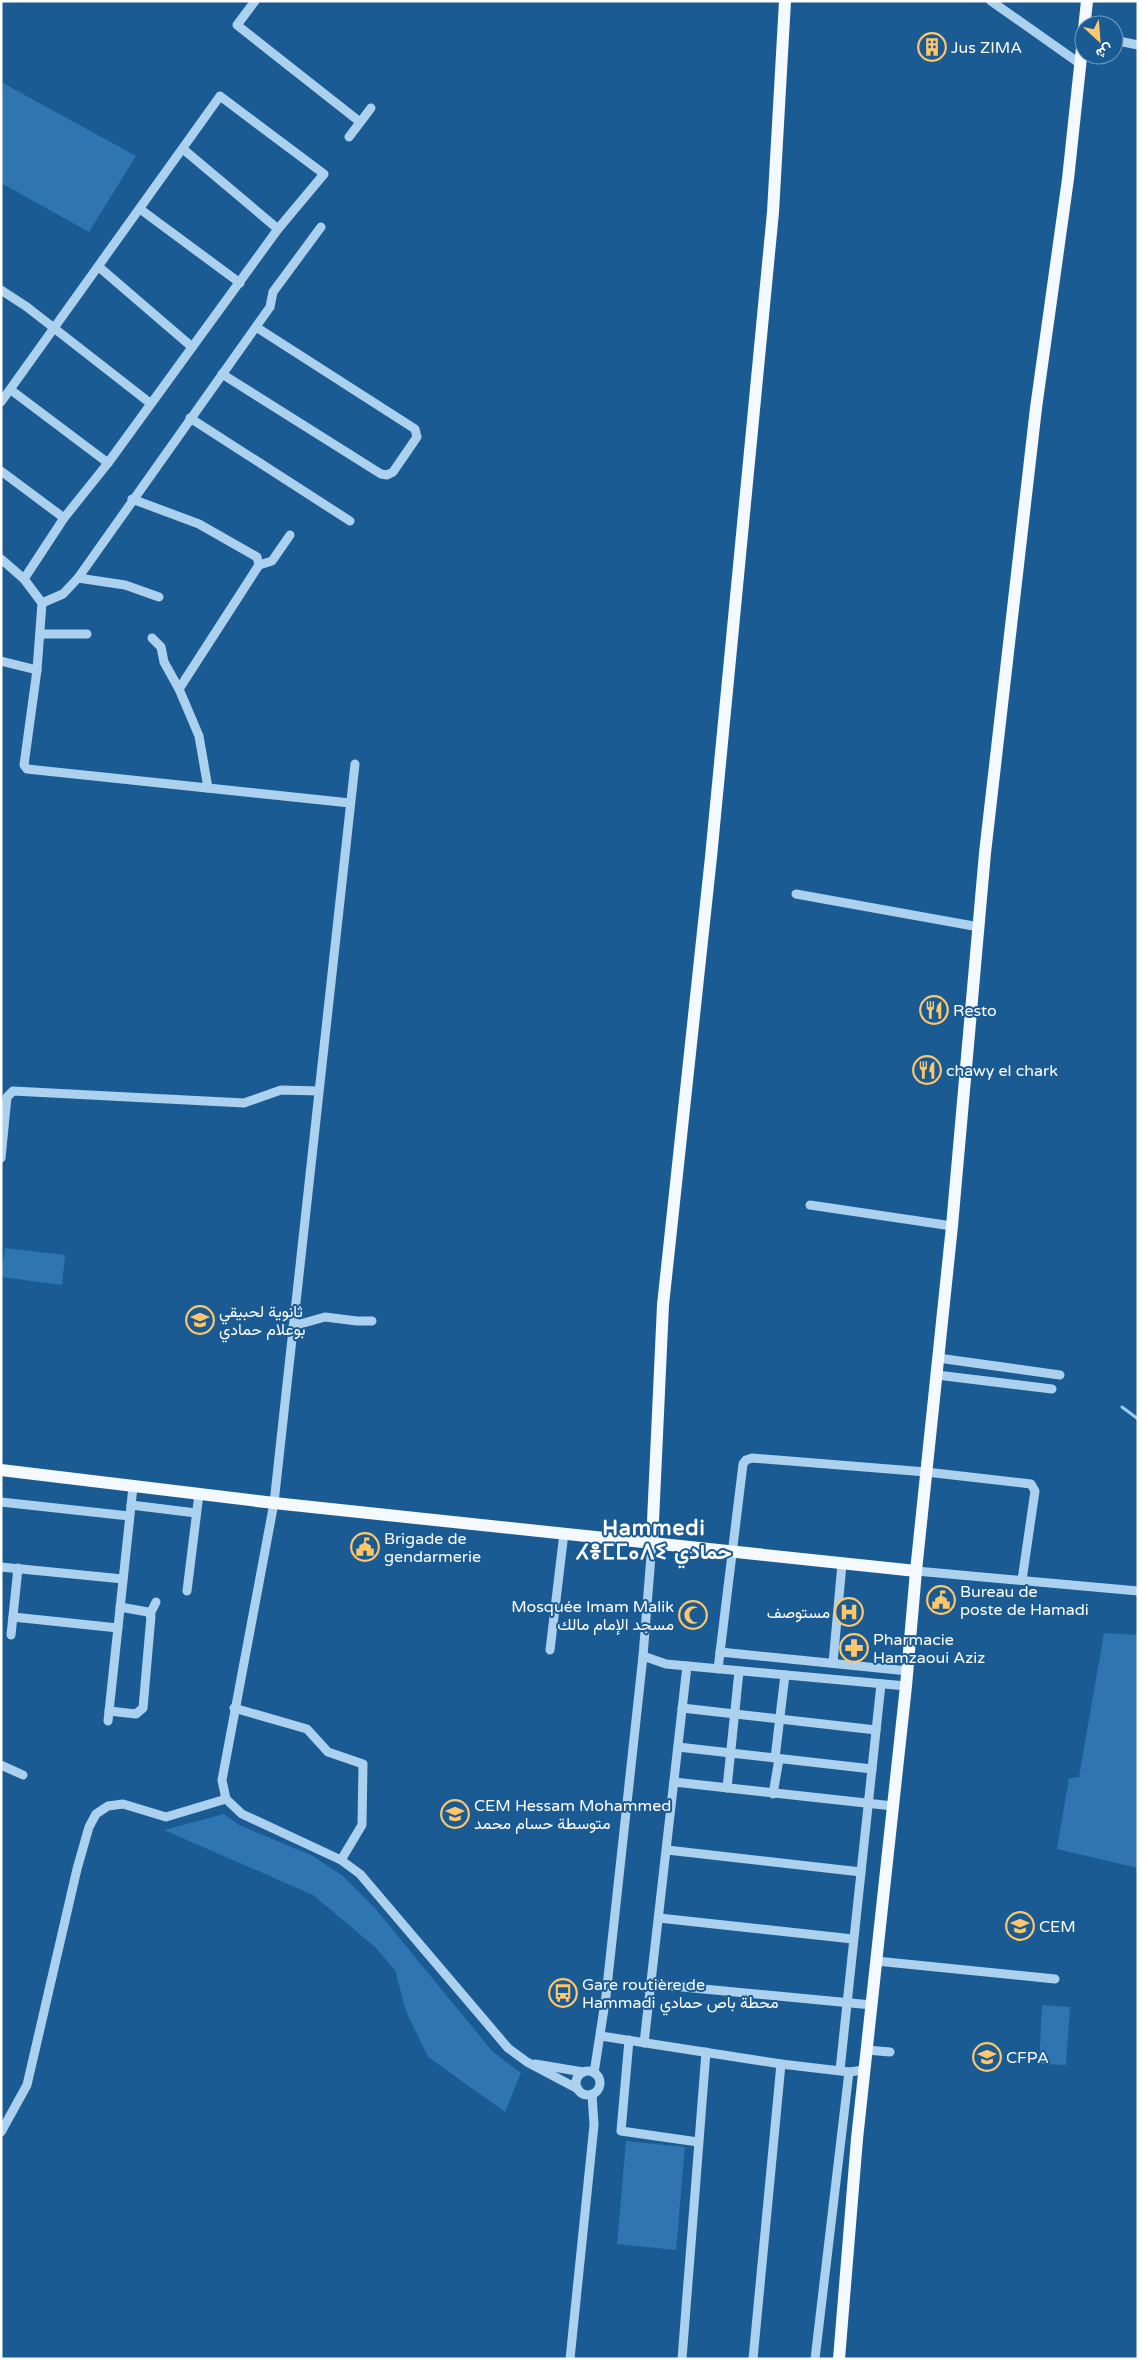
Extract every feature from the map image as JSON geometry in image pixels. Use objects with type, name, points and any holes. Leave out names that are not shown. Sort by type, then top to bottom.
[{"type":"main road","points":[[652,1544],[663,1304],[707,895],[772,222],[784,1]]},
{"type":"main road","points":[[1085,15],[1087,1]]},
{"type":"main road","points":[[839,2359],[864,2070],[908,1671],[916,1572],[952,1226],[985,852],[1036,408],[1068,180],[1079,65]]},
{"type":"main road","points":[[3,1469],[132,1487],[916,1572]]},
{"type":"street","points":[[255,1],[237,25],[360,122]]},
{"type":"street","points":[[991,1],[1074,59]]},
{"type":"street","points":[[1124,42],[1138,45]]},
{"type":"street","points":[[1,402],[220,96],[324,174],[278,229],[108,463],[64,518],[24,579]]},
{"type":"street","points":[[349,136],[371,108]]},
{"type":"street","points":[[182,149],[278,229]]},
{"type":"street","points":[[140,209],[240,283]]},
{"type":"street","points":[[42,603],[64,594],[78,578],[132,499],[270,307],[273,292],[322,227]]},
{"type":"street","points":[[99,267],[192,347]]},
{"type":"street","points":[[1,290],[55,329],[150,403]]},
{"type":"street","points":[[222,374],[381,474],[387,475],[395,470],[417,437],[415,429],[256,327]]},
{"type":"street","points":[[11,390],[108,463]]},
{"type":"street","points":[[190,418],[350,521]]},
{"type":"street","points":[[1,471],[64,518]]},
{"type":"street","points":[[132,499],[199,524],[258,561],[272,561],[290,534]]},
{"type":"street","points":[[1,560],[24,579],[42,603],[37,670],[24,765],[27,769],[350,803]]},
{"type":"street","points":[[179,690],[258,561]]},
{"type":"street","points":[[78,578],[125,586],[159,597]]},
{"type":"street","points":[[40,634],[87,634]]},
{"type":"street","points":[[152,638],[162,648],[164,662],[179,690],[199,736],[208,788]]},
{"type":"street","points":[[1,661],[37,670]]},
{"type":"street","points":[[355,764],[274,1503],[222,1780],[226,1799],[242,1814],[341,1860],[366,1880],[500,2039],[527,2062],[586,2094],[592,2094],[600,2084],[598,2077],[594,2073],[527,2062]]},
{"type":"street","points":[[796,894],[978,927]]},
{"type":"street","points":[[1,1158],[7,1097],[13,1091],[244,1103],[281,1090],[318,1091]]},
{"type":"street","points":[[810,1205],[952,1226]]},
{"type":"street","points":[[293,1326],[325,1317],[372,1321]]},
{"type":"street","points":[[938,1358],[1060,1375]]},
{"type":"street","points":[[937,1375],[1052,1389]]},
{"type":"street","points":[[718,1669],[734,1552],[743,1464],[746,1460],[752,1458],[926,1472],[1031,1484],[1035,1491],[1022,1580]]},
{"type":"street","points":[[108,1722],[132,1487]]},
{"type":"street","points":[[187,1591],[199,1494]]},
{"type":"street","points":[[1,1502],[130,1516]]},
{"type":"street","points":[[131,1505],[196,1513]]},
{"type":"street","points":[[550,1650],[564,1533]]},
{"type":"street","points":[[594,2073],[601,2036],[643,1656],[652,1544]]},
{"type":"street","points":[[833,1663],[842,1564]]},
{"type":"street","points":[[1,1566],[123,1579]]},
{"type":"street","points":[[11,1635],[18,1568]]},
{"type":"street","points":[[916,1572],[1022,1580],[1138,1592]]},
{"type":"street","points":[[109,1711],[133,1714],[142,1711],[152,1618],[150,1614],[156,1602]]},
{"type":"street","points":[[120,1607],[150,1614]]},
{"type":"street","points":[[13,1617],[118,1628]]},
{"type":"street","points":[[720,1652],[908,1671]]},
{"type":"street","points":[[643,1656],[666,1664],[906,1686]]},
{"type":"street","points":[[644,2043],[687,1666]]},
{"type":"street","points":[[727,1788],[739,1671]]},
{"type":"street","points":[[773,1794],[779,1719],[785,1675]]},
{"type":"street","points":[[815,2359],[844,2071],[847,2003],[853,1939],[882,1684]]},
{"type":"street","points":[[234,1708],[307,1729],[328,1752],[363,1764],[362,1824],[341,1860]]},
{"type":"street","points":[[682,1708],[876,1730]]},
{"type":"street","points":[[678,1747],[872,1769]]},
{"type":"street","points":[[1,1765],[23,1774]]},
{"type":"street","points":[[674,1782],[893,1806]]},
{"type":"street","points":[[1,2132],[27,2085],[77,1869],[89,1827],[96,1814],[108,1806],[123,1804],[166,1817],[226,1799]]},
{"type":"street","points":[[666,1850],[861,1872]]},
{"type":"street","points":[[659,1918],[853,1939]]},
{"type":"street","points":[[876,1961],[1056,1979]]},
{"type":"street","points":[[651,1984],[872,2005]]},
{"type":"street","points":[[601,2036],[781,2064],[844,2071],[864,2070]]},
{"type":"street","points":[[628,2040],[621,2131],[698,2142]]},
{"type":"street","points":[[867,2050],[890,2052]]},
{"type":"street","points":[[682,2359],[706,2052]]},
{"type":"street","points":[[753,2359],[781,2064]]},
{"type":"street","points":[[578,2089],[577,2080],[583,2072]]},
{"type":"street","points":[[570,2359],[594,2125],[592,2094]]},
{"type":"shaded area","points":[[1,82],[136,156],[89,232],[1,183]]},
{"type":"shaded area","points":[[5,1248],[65,1255],[62,1285],[1,1277]]},
{"type":"shaded area","points":[[1104,1633],[1138,1635],[1138,1868],[1057,1849],[1069,1778],[1079,1777]]},
{"type":"shaded area","points":[[224,1814],[239,1825],[311,1855],[343,1876],[374,1907],[492,2051],[521,2073],[505,2112],[428,2057],[406,2011],[395,1970],[375,1947],[313,1895],[164,1830]]},
{"type":"shaded area","points":[[1042,2005],[1070,2007],[1066,2065],[1039,2064]]},
{"type":"shaded area","points":[[626,2141],[685,2147],[676,2250],[617,2244]]},
{"type":"waterway","points":[[1122,1407],[1138,1419]]},
{"type":"place","name":"Jus ZIMA","points":[[932,47]]},
{"type":"place","name":"Resto","points":[[934,1010]]},
{"type":"place","name":"chawy el chark","points":[[927,1070]]},
{"type":"place","name":"ثانوية لحبيقي بوعلام حمادي","points":[[200,1320]]},
{"type":"place","name":"Brigade de gendarmerie","points":[[365,1547]]},
{"type":"place","name":"Bureau de poste de Hamadi","points":[[941,1600]]},
{"type":"place","name":"مستوصف","points":[[849,1612]]},
{"type":"place","name":"Mosquée Imam Malik مسجد الإمام مالك","points":[[693,1615]]},
{"type":"place","name":"Pharmacie Hamzaoui Aziz","points":[[854,1648]]},
{"type":"place","name":"CEM Hessam Mohammed متوسطة حسام محمد","points":[[455,1814]]},
{"type":"place","name":"CEM","points":[[1020,1926]]},
{"type":"place","name":"Gare routière de Hammadi محطة باص حمادي","points":[[563,1993]]},
{"type":"place","name":"CFPA","points":[[987,2057]]},
{"type":"district","name":"Hammedi ⵃⴻⵎⵎⴰⴷⵉ حمادي","points":[[654,1540]]}]
